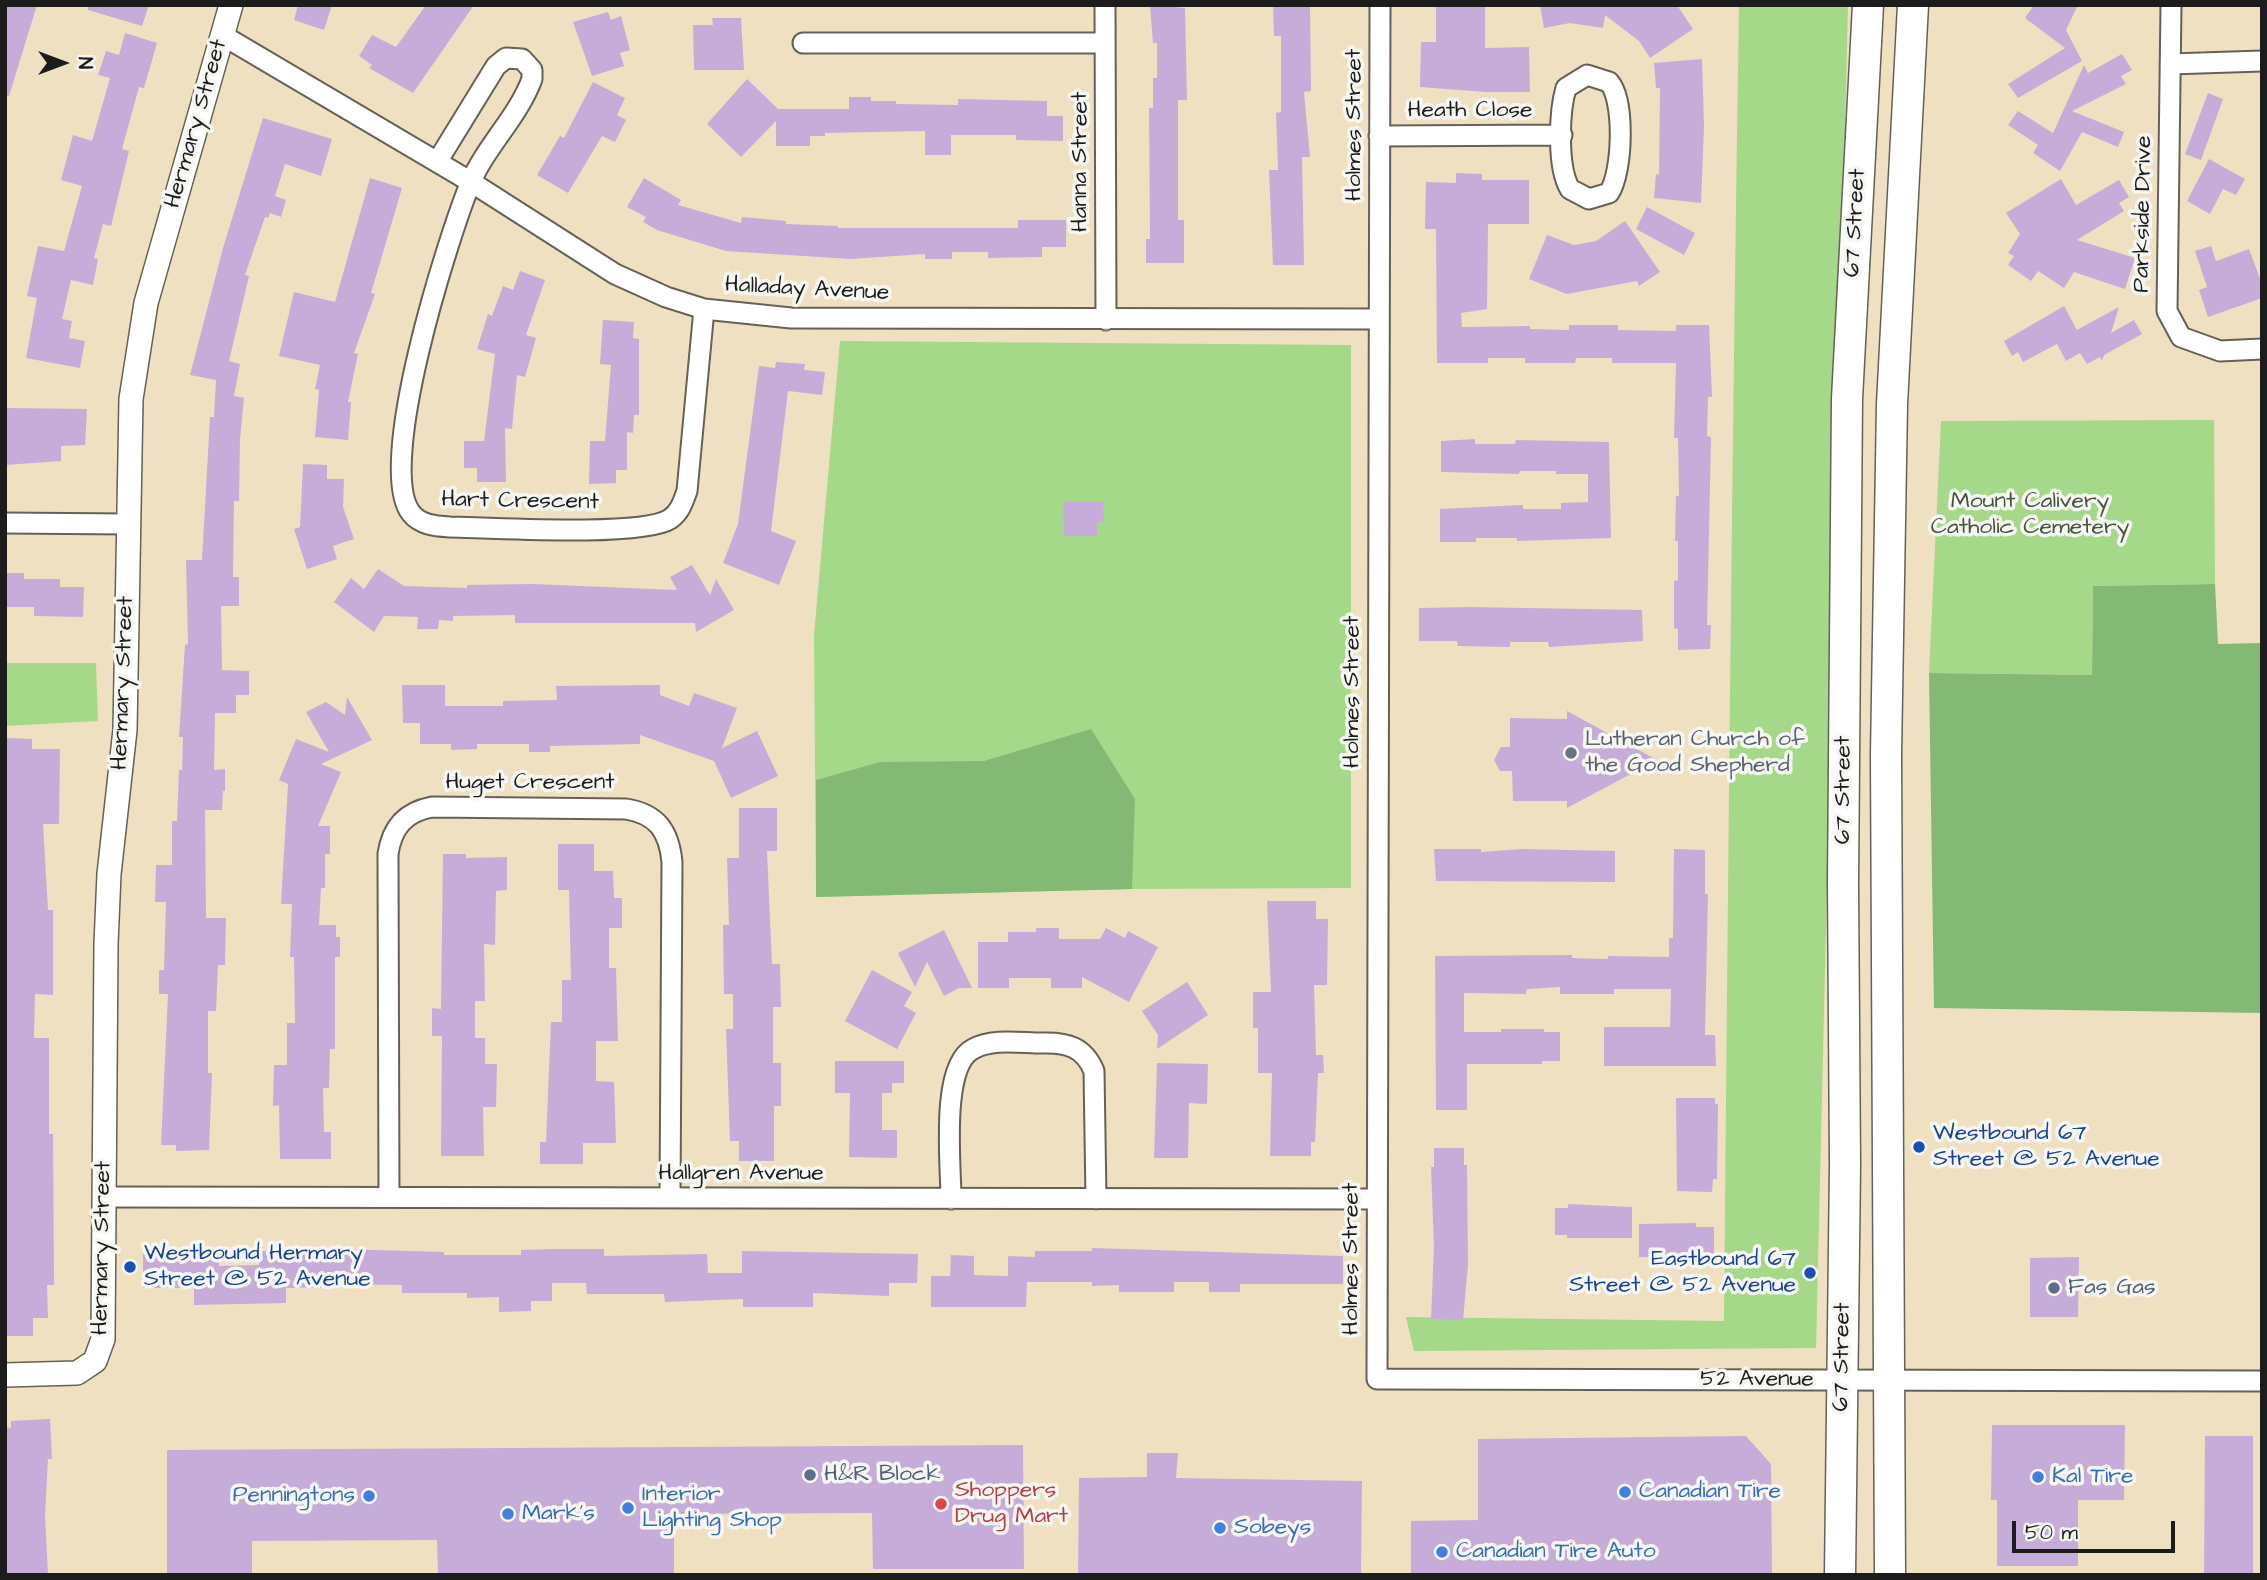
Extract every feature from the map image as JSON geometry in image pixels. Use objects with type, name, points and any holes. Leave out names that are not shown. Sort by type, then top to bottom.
[{"type":"main road","name":"67 Street","points":[[1840,1575],[1847,399],[1868,5]]},
{"type":"main road","name":"67 Street","points":[[1890,1575],[1886,740],[1892,404],[1913,5]]},
{"type":"street","name":"Hermary Street","points":[[5,1375],[66,1375],[89,1368],[99,1352],[105,1329],[107,907],[125,730],[131,399],[146,303],[231,5]]},
{"type":"street","name":"Hanna Street","points":[[1105,5],[1106,320]]},
{"type":"street","name":"Holmes Street","points":[[1377,1379],[1380,5]]},
{"type":"street","name":"Parkside Drive","points":[[2171,5],[2167,311],[2181,337],[2221,351],[2262,349]]},
{"type":"street","name":"Halladay Avenue","points":[[222,36],[437,162],[615,274],[667,297],[704,309],[791,318],[1379,319]]},
{"type":"street","points":[[803,43],[1105,43]]},
{"type":"street","points":[[437,162],[496,66],[506,58],[522,59],[531,71],[528,89],[471,183]]},
{"type":"street","points":[[2170,64],[2262,61]]},
{"type":"street","name":"Heath Close","points":[[1587,75],[1609,82],[1619,97],[1619,173],[1609,193],[1589,199],[1570,189],[1562,169],[1562,135],[1562,101],[1566,88],[1587,75]]},
{"type":"street","name":"Heath Close","points":[[1379,135],[1562,135]]},
{"type":"street","name":"Hart Crescent","points":[[471,183],[428,314],[408,396],[404,494],[411,513],[425,524],[450,527],[638,528],[671,518],[678,512],[687,491],[704,309]]},
{"type":"street","points":[[5,523],[128,524]]},
{"type":"street","name":"Huget Crescent","points":[[389,1197],[388,854],[390,842],[401,821],[410,813],[432,807],[626,808],[642,811],[662,825],[668,838],[672,862],[670,1198]]},
{"type":"street","points":[[951,1199],[952,1092],[956,1066],[967,1052],[981,1045],[1054,1042],[1077,1048],[1090,1061],[1094,1071],[1096,1199]]},
{"type":"street","name":"Hallgren Avenue","points":[[106,1197],[1377,1199]]},
{"type":"street","name":"52 Avenue","points":[[1377,1379],[2262,1381]]},
{"type":"green space","points":[[1739,5],[1848,5],[1816,1348],[1414,1351],[1406,1317],[1724,1321]]},
{"type":"green space","points":[[840,341],[1351,345],[1351,888],[1132,889],[816,897],[814,635]]},
{"type":"green space","name":"Mount Calivery Catholic Cemetery","points":[[2214,420],[2215,584],[2093,586],[2092,675],[1929,673],[1941,421]]},
{"type":"green space","points":[[2215,584],[2218,644],[2262,643],[2262,1013],[1934,1008],[1929,673],[2092,675],[2093,586]]},
{"type":"green space","points":[[5,663],[96,663],[98,721],[5,726]]},
{"type":"green space","points":[[1091,729],[1135,799],[1132,889],[816,897],[816,780],[880,762],[984,761]]},
{"type":"building","points":[[5,5],[37,5],[9,96],[5,95]]},
{"type":"building","points":[[88,5],[149,5],[142,26],[88,10]]},
{"type":"building","points":[[298,5],[332,5],[324,30],[294,20]]},
{"type":"building","points":[[426,5],[474,5],[413,93],[369,68],[372,65],[359,56],[372,35],[396,47]]},
{"type":"building","points":[[1150,5],[1185,8],[1187,100],[1178,100],[1178,220],[1184,220],[1184,263],[1146,263],[1146,239],[1150,239],[1149,108],[1153,108],[1153,78],[1157,78],[1157,43],[1153,43]]},
{"type":"building","points":[[1273,5],[1310,5],[1311,91],[1304,92],[1310,157],[1302,157],[1304,265],[1273,265],[1269,170],[1278,170],[1276,113],[1281,112],[1281,36],[1274,36]]},
{"type":"building","points":[[1436,5],[1485,5],[1485,48],[1529,47],[1530,92],[1420,87],[1421,42],[1436,42]]},
{"type":"building","points":[[1540,5],[1677,5],[1693,29],[1650,58],[1639,41],[1605,15],[1603,28],[1570,23],[1544,28]]},
{"type":"building","points":[[2034,5],[2078,5],[2066,30],[2082,61],[2018,98],[2008,84],[2065,48],[2025,18]]},
{"type":"building","points":[[608,12],[611,20],[621,16],[630,50],[620,53],[624,66],[592,76],[573,22]]},
{"type":"building","points":[[712,18],[741,18],[744,70],[694,70],[693,25],[713,25]]},
{"type":"building","points":[[125,33],[157,43],[144,88],[139,87],[122,149],[129,151],[111,226],[103,224],[94,258],[98,259],[93,285],[71,280],[62,319],[72,321],[69,338],[85,341],[80,368],[26,358],[37,298],[27,296],[38,246],[64,251],[82,186],[61,180],[73,135],[92,141],[110,78],[98,75],[106,51],[119,55]]},
{"type":"building","points":[[2122,54],[2132,70],[2121,76],[2126,84],[2072,111],[2124,132],[2118,147],[2082,132],[2060,171],[2033,153],[2038,145],[2008,125],[2018,111],[2053,133],[2084,65],[2088,73]]},
{"type":"building","points":[[1702,59],[1704,126],[1701,203],[1654,198],[1656,174],[1659,175],[1660,88],[1656,88],[1654,63]]},
{"type":"building","points":[[747,79],[778,109],[849,109],[849,97],[871,97],[871,101],[896,101],[896,104],[958,105],[958,99],[1047,101],[1047,116],[1063,116],[1063,141],[1016,140],[1016,135],[951,135],[951,155],[925,155],[925,131],[825,133],[825,136],[810,136],[810,146],[776,146],[776,121],[741,157],[707,124]]},
{"type":"building","points":[[593,82],[625,98],[617,115],[626,120],[615,142],[602,136],[568,193],[537,175],[560,136],[564,138]]},
{"type":"building","points":[[2208,93],[2223,99],[2201,160],[2185,154]]},
{"type":"building","points":[[263,118],[332,139],[321,176],[285,164],[275,196],[286,200],[281,217],[270,213],[268,218],[265,217],[245,275],[249,276],[229,361],[240,364],[234,396],[244,398],[239,501],[234,501],[233,577],[239,577],[239,606],[221,606],[222,670],[249,671],[249,695],[236,695],[236,713],[215,713],[214,770],[225,769],[225,791],[222,810],[205,810],[206,918],[226,918],[225,965],[218,965],[216,1011],[208,1011],[208,1073],[212,1073],[209,1150],[176,1151],[176,1145],[161,1145],[168,994],[159,994],[159,970],[164,970],[166,902],[155,902],[156,865],[172,865],[172,821],[177,821],[179,770],[182,770],[183,737],[179,737],[185,645],[188,644],[186,560],[202,560],[210,417],[214,417],[216,380],[190,375],[223,248]]},
{"type":"building","points":[[2209,159],[2245,179],[2236,195],[2223,189],[2210,214],[2187,201]]},
{"type":"building","points":[[1456,173],[1482,174],[1482,180],[1529,180],[1529,224],[1488,224],[1487,309],[1461,313],[1462,327],[1530,326],[1530,329],[1569,330],[1569,325],[1618,325],[1618,330],[1676,331],[1676,325],[1709,325],[1712,397],[1708,397],[1707,436],[1711,437],[1707,625],[1711,625],[1710,649],[1678,650],[1678,629],[1674,628],[1674,581],[1678,580],[1676,496],[1679,496],[1678,438],[1674,438],[1676,363],[1612,363],[1612,358],[1576,358],[1575,363],[1525,363],[1525,358],[1488,358],[1488,363],[1437,363],[1436,229],[1425,229],[1426,182],[1456,183]]},
{"type":"building","points":[[370,178],[402,188],[371,293],[375,294],[354,353],[358,354],[348,402],[351,402],[348,440],[315,437],[319,390],[315,389],[320,365],[279,356],[294,292],[335,302]]},
{"type":"building","points":[[644,178],[681,200],[678,205],[741,223],[742,217],[838,228],[1018,228],[1018,220],[1066,220],[1066,247],[1042,247],[1042,257],[988,258],[988,252],[952,252],[952,259],[925,259],[925,254],[850,259],[726,251],[657,230],[643,222],[646,217],[627,207]]},
{"type":"building","points":[[2061,179],[2076,205],[2119,180],[2129,197],[2119,203],[2124,211],[2077,240],[2135,258],[2125,289],[2074,272],[2064,288],[2038,271],[2031,281],[2008,265],[2014,256],[2008,253],[2020,234],[2006,213]]},
{"type":"building","points":[[1647,207],[1695,233],[1684,255],[1636,229]]},
{"type":"building","points":[[1625,221],[1660,272],[1639,286],[1637,281],[1567,294],[1529,279],[1547,235],[1574,245],[1596,241]]},
{"type":"building","points":[[2211,246],[2216,261],[2249,249],[2262,284],[2262,298],[2208,317],[2199,290],[2207,287],[2195,251]]},
{"type":"building","points":[[520,271],[545,280],[526,335],[536,338],[525,377],[517,375],[512,429],[505,428],[506,482],[477,482],[477,468],[464,468],[464,441],[484,441],[495,354],[477,349],[488,314],[492,316],[503,286],[513,290]]},
{"type":"building","points":[[2064,306],[2077,330],[2119,307],[2111,333],[2134,320],[2142,334],[2104,355],[2102,361],[2100,357],[2087,364],[2080,353],[2066,361],[2057,344],[2023,362],[2018,352],[2012,356],[2004,341]]},
{"type":"building","points":[[603,320],[634,322],[633,338],[639,339],[639,415],[634,415],[633,433],[627,432],[627,470],[616,470],[616,483],[589,484],[590,441],[605,441],[611,365],[600,364]]},
{"type":"building","points":[[776,362],[805,364],[804,370],[825,372],[822,395],[788,391],[771,531],[796,541],[779,585],[723,563],[738,524],[759,366],[775,368]]},
{"type":"building","points":[[5,408],[87,409],[85,445],[61,446],[61,461],[5,465]]},
{"type":"building","points":[[1475,439],[1475,444],[1515,444],[1516,440],[1609,442],[1611,538],[1517,541],[1517,538],[1476,538],[1476,542],[1440,542],[1440,509],[1523,505],[1523,509],[1561,509],[1561,503],[1588,502],[1588,474],[1556,474],[1556,471],[1520,471],[1519,474],[1441,472],[1441,441]]},
{"type":"building","points":[[303,464],[327,465],[327,479],[344,479],[343,507],[354,539],[333,546],[337,559],[307,569],[294,529],[300,527]]},
{"type":"building","points":[[1103,501],[1104,522],[1097,522],[1097,536],[1064,536],[1063,502]]},
{"type":"building","points":[[692,565],[710,595],[716,579],[734,610],[696,632],[695,623],[515,623],[515,615],[453,616],[453,621],[439,620],[438,629],[417,629],[418,617],[384,616],[374,632],[334,602],[351,578],[364,589],[378,569],[404,586],[467,588],[467,585],[532,584],[677,590],[670,577]]},
{"type":"building","points":[[5,573],[24,573],[24,579],[60,579],[60,587],[84,587],[83,617],[34,616],[34,607],[5,607]]},
{"type":"building","points":[[1419,608],[1642,610],[1643,641],[1549,647],[1548,642],[1510,642],[1510,647],[1458,646],[1457,641],[1419,641]]},
{"type":"building","points":[[402,685],[445,685],[445,706],[503,706],[503,701],[557,700],[556,686],[660,685],[660,695],[689,706],[694,693],[737,708],[722,748],[757,731],[778,776],[731,798],[714,761],[640,735],[640,744],[550,746],[550,752],[529,752],[529,744],[477,744],[477,749],[451,750],[451,744],[420,744],[420,723],[403,723]]},
{"type":"building","points":[[347,697],[372,740],[321,764],[341,772],[318,826],[330,826],[330,854],[325,854],[325,888],[321,888],[319,925],[336,925],[336,937],[340,937],[340,957],[335,957],[335,1049],[330,1049],[329,1088],[323,1088],[324,1132],[331,1132],[331,1159],[280,1159],[279,1105],[273,1106],[274,1065],[287,1065],[287,1023],[295,1023],[294,957],[290,957],[292,904],[281,904],[288,784],[279,780],[296,739],[329,752],[306,712],[326,702],[345,715]]},
{"type":"building","name":"Lutheran Church of the Good Shepherd","points":[[1567,711],[1657,760],[1567,808],[1567,801],[1513,801],[1512,771],[1500,771],[1494,760],[1501,747],[1510,747],[1510,718],[1567,719]]},
{"type":"building","points":[[7,738],[32,739],[32,749],[60,749],[59,824],[43,824],[48,910],[53,910],[53,995],[35,994],[34,1038],[49,1038],[54,1285],[47,1285],[48,1318],[33,1318],[33,1336],[5,1336]]},
{"type":"building","points":[[739,808],[777,808],[777,851],[767,851],[772,964],[780,964],[781,1007],[773,1007],[773,1063],[781,1063],[781,1106],[774,1106],[774,1161],[739,1161],[739,1141],[730,1141],[726,1029],[733,1029],[733,994],[724,994],[723,925],[729,925],[727,858],[739,858]]},
{"type":"building","points":[[558,844],[594,844],[594,871],[613,871],[614,898],[622,898],[622,928],[609,928],[609,968],[616,968],[618,1041],[596,1041],[596,1081],[614,1082],[616,1143],[583,1143],[583,1164],[540,1164],[540,1142],[546,1142],[551,1022],[562,1022],[562,980],[571,980],[569,890],[558,890]]},
{"type":"building","points":[[1434,849],[1481,849],[1481,852],[1522,849],[1615,851],[1615,882],[1436,881]]},
{"type":"building","points":[[1674,849],[1705,850],[1705,894],[1708,894],[1705,1035],[1715,1035],[1716,1066],[1604,1066],[1604,1027],[1670,1027],[1671,989],[1614,989],[1614,994],[1560,994],[1560,987],[1527,989],[1526,994],[1464,993],[1464,1032],[1544,1029],[1544,1032],[1560,1032],[1560,1061],[1542,1061],[1542,1064],[1467,1064],[1467,1110],[1436,1110],[1435,956],[1572,955],[1572,958],[1608,959],[1608,956],[1669,957],[1669,938],[1673,938]]},
{"type":"building","points":[[443,854],[466,854],[466,858],[507,857],[507,890],[496,891],[495,945],[484,944],[485,1001],[475,1001],[475,1038],[485,1038],[485,1064],[497,1064],[496,1107],[483,1107],[484,1156],[441,1156],[442,1036],[432,1036],[432,1008],[441,1009]]},
{"type":"building","points":[[1267,901],[1316,901],[1316,919],[1328,919],[1327,985],[1314,985],[1316,1055],[1323,1055],[1324,1073],[1318,1073],[1315,1142],[1311,1142],[1311,1156],[1270,1156],[1272,1073],[1258,1073],[1258,1028],[1253,1028],[1253,992],[1271,992]]},
{"type":"building","points":[[1036,928],[1059,928],[1059,939],[1100,939],[1106,928],[1125,938],[1128,931],[1158,947],[1129,1002],[1082,977],[1082,988],[1051,988],[1051,978],[1009,978],[1009,988],[978,988],[978,942],[1008,942],[1008,932],[1036,932]]},
{"type":"building","points":[[944,930],[972,988],[959,988],[944,996],[927,962],[915,987],[898,953]]},
{"type":"building","points":[[872,970],[912,992],[904,1006],[916,1013],[897,1049],[845,1021]]},
{"type":"building","points":[[1187,982],[1208,1015],[1157,1049],[1158,1035],[1142,1011]]},
{"type":"building","points":[[835,1061],[904,1061],[904,1083],[892,1083],[892,1093],[882,1093],[882,1130],[897,1130],[897,1158],[849,1157],[850,1093],[835,1093]]},
{"type":"building","points":[[1157,1063],[1208,1064],[1207,1104],[1189,1103],[1188,1158],[1154,1158]]},
{"type":"building","points":[[1676,1098],[1715,1098],[1715,1104],[1718,1104],[1717,1179],[1713,1179],[1712,1192],[1677,1191]]},
{"type":"building","points":[[1434,1148],[1464,1148],[1464,1165],[1467,1165],[1468,1265],[1463,1320],[1431,1319],[1434,1247],[1431,1167],[1434,1167]]},
{"type":"building","points":[[1568,1204],[1632,1207],[1632,1238],[1567,1238],[1567,1235],[1555,1235],[1555,1208],[1568,1208]]},
{"type":"building","points":[[1696,1223],[1696,1227],[1714,1227],[1714,1257],[1696,1257],[1696,1261],[1652,1262],[1652,1257],[1639,1257],[1639,1224]]},
{"type":"building","points":[[303,1248],[444,1252],[444,1255],[521,1255],[521,1250],[552,1249],[604,1249],[604,1256],[707,1254],[708,1273],[742,1273],[742,1251],[918,1254],[917,1283],[889,1283],[889,1296],[813,1293],[813,1307],[743,1307],[743,1299],[665,1302],[664,1294],[587,1294],[586,1283],[552,1283],[552,1301],[531,1301],[531,1311],[499,1312],[499,1297],[467,1298],[467,1293],[402,1293],[402,1285],[332,1284],[332,1287],[286,1288],[286,1303],[194,1305],[194,1288],[143,1288],[143,1254],[194,1254],[194,1249],[219,1249],[219,1266],[259,1265],[259,1251],[303,1251]]},
{"type":"building","points":[[1092,1248],[1343,1256],[1343,1284],[1240,1284],[1240,1292],[1209,1292],[1209,1282],[1174,1282],[1174,1292],[1119,1292],[1119,1285],[1092,1286],[1092,1282],[1027,1282],[1026,1307],[931,1307],[931,1276],[950,1276],[951,1255],[974,1256],[974,1275],[1008,1276],[1008,1256],[1035,1257],[1035,1251],[1092,1251]]},
{"type":"building","name":"Fas Gas","points":[[2079,1257],[2078,1317],[2030,1317],[2030,1258]]},
{"type":"building","points":[[50,1419],[52,1459],[48,1459],[45,1515],[48,1575],[5,1575],[5,1427],[11,1428],[11,1421]]},
{"type":"building","points":[[1992,1425],[2125,1425],[2124,1500],[2078,1500],[2078,1566],[1997,1566],[1997,1500],[1991,1500]]},
{"type":"building","name":"Canadian Tire","points":[[1746,1436],[1771,1464],[1772,1575],[1411,1575],[1411,1521],[1478,1520],[1478,1439]]},
{"type":"building","points":[[2205,1436],[2253,1436],[2253,1575],[2204,1575]]},
{"type":"building","points":[[1023,1445],[1024,1569],[873,1569],[872,1513],[674,1514],[674,1573],[438,1573],[437,1540],[252,1541],[252,1575],[167,1575],[167,1450]]},
{"type":"building","name":"Sobeys","points":[[1147,1453],[1178,1453],[1176,1478],[1362,1481],[1361,1575],[1078,1575],[1079,1478],[1147,1477]]},
{"type":"place","name":"Lutheran Church of the Good Shepherd","points":[[1571,753]]},
{"type":"place","name":"Westbound 67 Street @ 52 Avenue","points":[[1919,1147]]},
{"type":"place","name":"Westbound Hermary Street @ 52 Avenue","points":[[130,1267]]},
{"type":"place","name":"Eastbound 67 Street @ 52 Avenue","points":[[1810,1273]]},
{"type":"place","name":"Fas Gas","points":[[2054,1288]]},
{"type":"place","name":"H&R Block","points":[[810,1475]]},
{"type":"place","name":"Kal Tire","points":[[2038,1477]]},
{"type":"place","name":"Canadian Tire","points":[[1625,1492]]},
{"type":"place","name":"Penningtons","points":[[369,1496]]},
{"type":"place","name":"Shoppers Drug Mart","points":[[941,1504]]},
{"type":"place","name":"Interior Lighting Shop","points":[[628,1508]]},
{"type":"place","name":"Mark's","points":[[508,1514]]},
{"type":"place","name":"Sobeys","points":[[1220,1528]]},
{"type":"place","name":"Canadian Tire Auto","points":[[1442,1552]]}]
